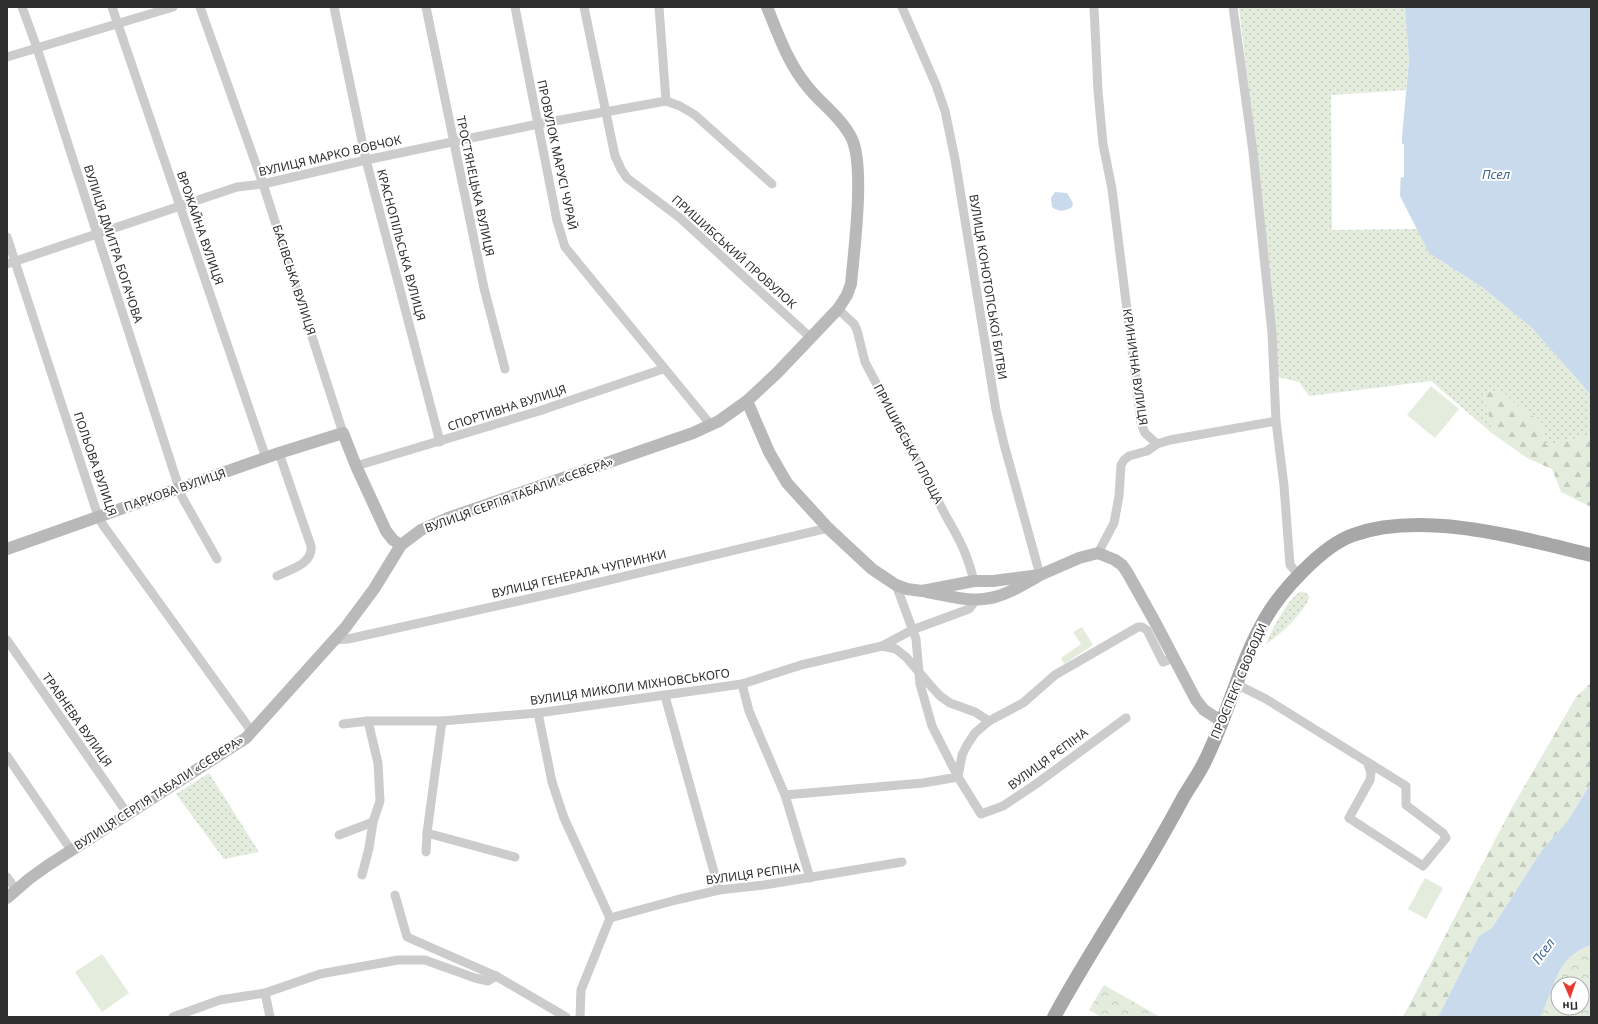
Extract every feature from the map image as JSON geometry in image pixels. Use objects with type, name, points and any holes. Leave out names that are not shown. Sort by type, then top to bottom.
[{"type":"main road","name":"ВУЛИЦЯ СЕРГІЯ ТАБАЛИ «СЄВЄРА»","points":[[7,898],[71,850],[236,745],[252,732],[359,610],[401,545],[414,534],[433,524],[711,425],[728,416],[747,401],[838,309],[847,295],[851,284],[858,174],[854,145],[850,135],[842,123],[814,94],[799,75],[784,48],[767,7]]},
{"type":"main road","points":[[747,401],[769,452],[787,482],[828,528],[872,569],[896,585],[907,589],[976,600],[997,597],[1008,593],[1040,575],[1079,558],[1098,553],[1115,560],[1122,565],[1127,572],[1200,706],[1221,722]]},
{"type":"main road","name":"ПАРКОВА ВУЛИЦЯ","points":[[7,550],[98,516],[180,489],[279,453],[343,433]]},
{"type":"main road","name":"БАСІВСЬКА ВУЛИЦЯ","points":[[343,433],[356,466],[386,531],[393,540],[401,545]]},
{"type":"main road","name":"ПРОСПЕКТ СВОБОДИ","points":[[1054,1017],[1197,777],[1209,754],[1236,684],[1265,618],[1278,599],[1299,575],[1327,550],[1340,540],[1379,528],[1404,525],[1424,525],[1446,526],[1509,536],[1591,554]]},
{"type":"main road","points":[[922,591],[974,581],[993,581],[1040,575]]},
{"type":"street","name":"ВУЛИЦЯ ДМИТРА БОГАЧОВА","points":[[22,7],[37,48],[182,498],[217,559]]},
{"type":"street","name":"ВРОЖАЙНА ВУЛИЦЯ","points":[[112,7],[266,458]]},
{"type":"street","points":[[7,57],[173,7]]},
{"type":"street","name":"БАСІВСЬКА ВУЛИЦЯ","points":[[200,7],[262,184],[343,433]]},
{"type":"street","name":"КРАСНОПІЛЬСЬКА ВУЛИЦЯ","points":[[334,7],[366,160],[440,442]]},
{"type":"street","name":"ТРОСТЯНЕЦЬКА ВУЛИЦЯ","points":[[426,7],[484,288],[505,368]]},
{"type":"street","name":"ПРОВУЛОК МАРУСІ ЧУРАЙ","points":[[515,7],[557,221],[565,247],[663,369],[711,425]]},
{"type":"street","name":"ПРИШИБСЬКИЙ ПРОВУЛОК","points":[[584,7],[615,156],[620,169],[627,178],[680,218],[811,338]]},
{"type":"street","points":[[659,7],[666,101],[680,106],[695,115],[772,184]]},
{"type":"street","name":"ВУЛИЦЯ КОНОТОПСЬКОЇ БИТВИ","points":[[902,7],[936,85],[945,111],[957,174],[996,410],[1040,575]]},
{"type":"street","name":"КРИНИЧНА ВУЛИЦЯ","points":[[1094,7],[1098,91],[1103,144],[1112,189],[1141,423],[1145,433],[1157,444]]},
{"type":"street","points":[[1233,7],[1253,152],[1271,325],[1276,421],[1284,486],[1290,565],[1299,575]]},
{"type":"street","name":"ВУЛИЦЯ МАРКО ВОВЧОК","points":[[11,263],[237,187],[262,184],[366,160],[538,124],[666,101]]},
{"type":"street","name":"ПОЛЬОВА ВУЛИЦЯ","points":[[7,237],[11,263],[98,516],[252,732]]},
{"type":"street","name":"ПРИШИБСЬКА ПЛОЩА","points":[[838,309],[850,320],[856,330],[865,362],[947,518],[962,543],[969,561],[974,581]]},
{"type":"street","name":"СПОРТИВНА ВУЛИЦЯ","points":[[356,466],[539,411],[663,369]]},
{"type":"street","points":[[1098,553],[1115,518],[1122,465],[1129,456],[1147,451],[1157,444],[1276,421]]},
{"type":"street","points":[[277,576],[306,561],[312,552],[279,453]]},
{"type":"street","name":"ВУЛИЦЯ ГЕНЕРАЛА ЧУПРИНКИ","points":[[334,640],[348,640],[555,593],[828,528]]},
{"type":"street","points":[[896,585],[917,648],[918,670],[923,698],[932,726],[958,777]]},
{"type":"street","name":"ВУЛИЦЯ МИКОЛИ МІХНОВСЬКОГО","points":[[343,724],[368,721],[442,721],[538,712],[665,696],[742,684],[801,665],[882,646],[912,630],[969,609],[976,600]]},
{"type":"street","points":[[958,777],[962,755],[966,745],[975,733],[989,721],[1023,703],[1055,675],[1138,627],[1142,626],[1147,630],[1163,662],[1173,658]]},
{"type":"street","name":"ТРАВНЕВА ВУЛИЦЯ","points":[[7,640],[127,813]]},
{"type":"street","points":[[882,646],[896,649],[906,657],[940,696],[950,703],[975,712],[989,721]]},
{"type":"street","points":[[742,684],[750,711],[785,795],[810,878]]},
{"type":"street","points":[[1236,684],[1266,699],[1324,734],[1368,764],[1406,786],[1406,805],[1443,833],[1446,838],[1423,866],[1349,818],[1370,780],[1372,773],[1368,764]]},
{"type":"street","points":[[665,696],[719,890]]},
{"type":"street","points":[[538,712],[552,782],[564,818],[610,918],[581,990],[580,1017]]},
{"type":"street","name":"ВУЛИЦЯ РЄПІНА","points":[[958,777],[981,814],[1002,806],[1126,718]]},
{"type":"street","points":[[362,875],[369,848],[373,822],[380,800],[378,763],[368,721]]},
{"type":"street","points":[[426,852],[427,833],[442,721]]},
{"type":"street","points":[[7,756],[71,850]]},
{"type":"street","points":[[785,795],[923,783],[958,777]]},
{"type":"street","points":[[339,835],[373,822]]},
{"type":"street","points":[[427,833],[515,857]]},
{"type":"street","name":"ВУЛИЦЯ РЄПІНА","points":[[610,918],[719,890],[810,878],[902,862]]},
{"type":"street","points":[[7,877],[16,890]]},
{"type":"street","points":[[395,895],[408,937],[496,976],[566,1017]]},
{"type":"street","points":[[173,1017],[220,1000],[265,993],[320,974],[398,960],[425,960],[475,978],[488,981],[496,976]]},
{"type":"street","points":[[265,993],[270,1017]]},
{"type":"green space","points":[[1239,7],[1405,7],[1409,60],[1406,90],[1331,95],[1332,230],[1417,229],[1429,253],[1482,287],[1532,328],[1591,395],[1591,437],[1583,437],[1546,445],[1541,421],[1520,408],[1503,392],[1483,391],[1493,434],[1431,381],[1309,396],[1299,382],[1278,377],[1273,298]]},
{"type":"green space","points":[[1431,386],[1459,409],[1435,438],[1407,415]]},
{"type":"green space","points":[[1483,391],[1503,392],[1520,408],[1541,421],[1546,445],[1583,437],[1591,437],[1591,507],[1561,492],[1552,469],[1527,458],[1493,434]]},
{"type":"green space","points":[[1300,592],[1304,592],[1308,595],[1309,597],[1307,603],[1284,630],[1266,644],[1285,609]]},
{"type":"green space","points":[[1082,627],[1093,645],[1064,664],[1061,658],[1081,644],[1073,632]]},
{"type":"green space","points":[[1591,683],[1591,783],[1567,822],[1542,850],[1492,928],[1479,936],[1438,1017],[1403,1017],[1509,813],[1576,697]]},
{"type":"green space","points":[[209,773],[259,852],[224,859],[176,794]]},
{"type":"green space","points":[[1425,878],[1443,888],[1426,919],[1408,909]]},
{"type":"green space","points":[[1591,945],[1591,1017],[1540,1017],[1550,994],[1550,1016],[1590,1016],[1590,976],[1558,976],[1563,966],[1579,951]]},
{"type":"green space","points":[[102,954],[129,993],[102,1012],[75,972]]},
{"type":"green space","points":[[1104,985],[1160,1017],[1101,1017],[1089,1010]]},
{"type":"water","name":"Псел","points":[[1405,7],[1591,7],[1591,395],[1532,328],[1482,287],[1429,253],[1400,196],[1402,137],[1409,60]]},
{"type":"water","points":[[1055,192],[1067,193],[1073,203],[1072,207],[1062,211],[1052,207],[1051,198]]},
{"type":"water","name":"Псел","points":[[1591,783],[1591,945],[1579,951],[1570,958],[1563,966],[1558,976],[1550,976],[1550,994],[1540,1017],[1438,1017],[1479,936],[1492,928],[1542,850],[1567,822]]},
{"type":"pier","points":[[1400,144],[1404,144],[1404,177],[1399,178]]}]
